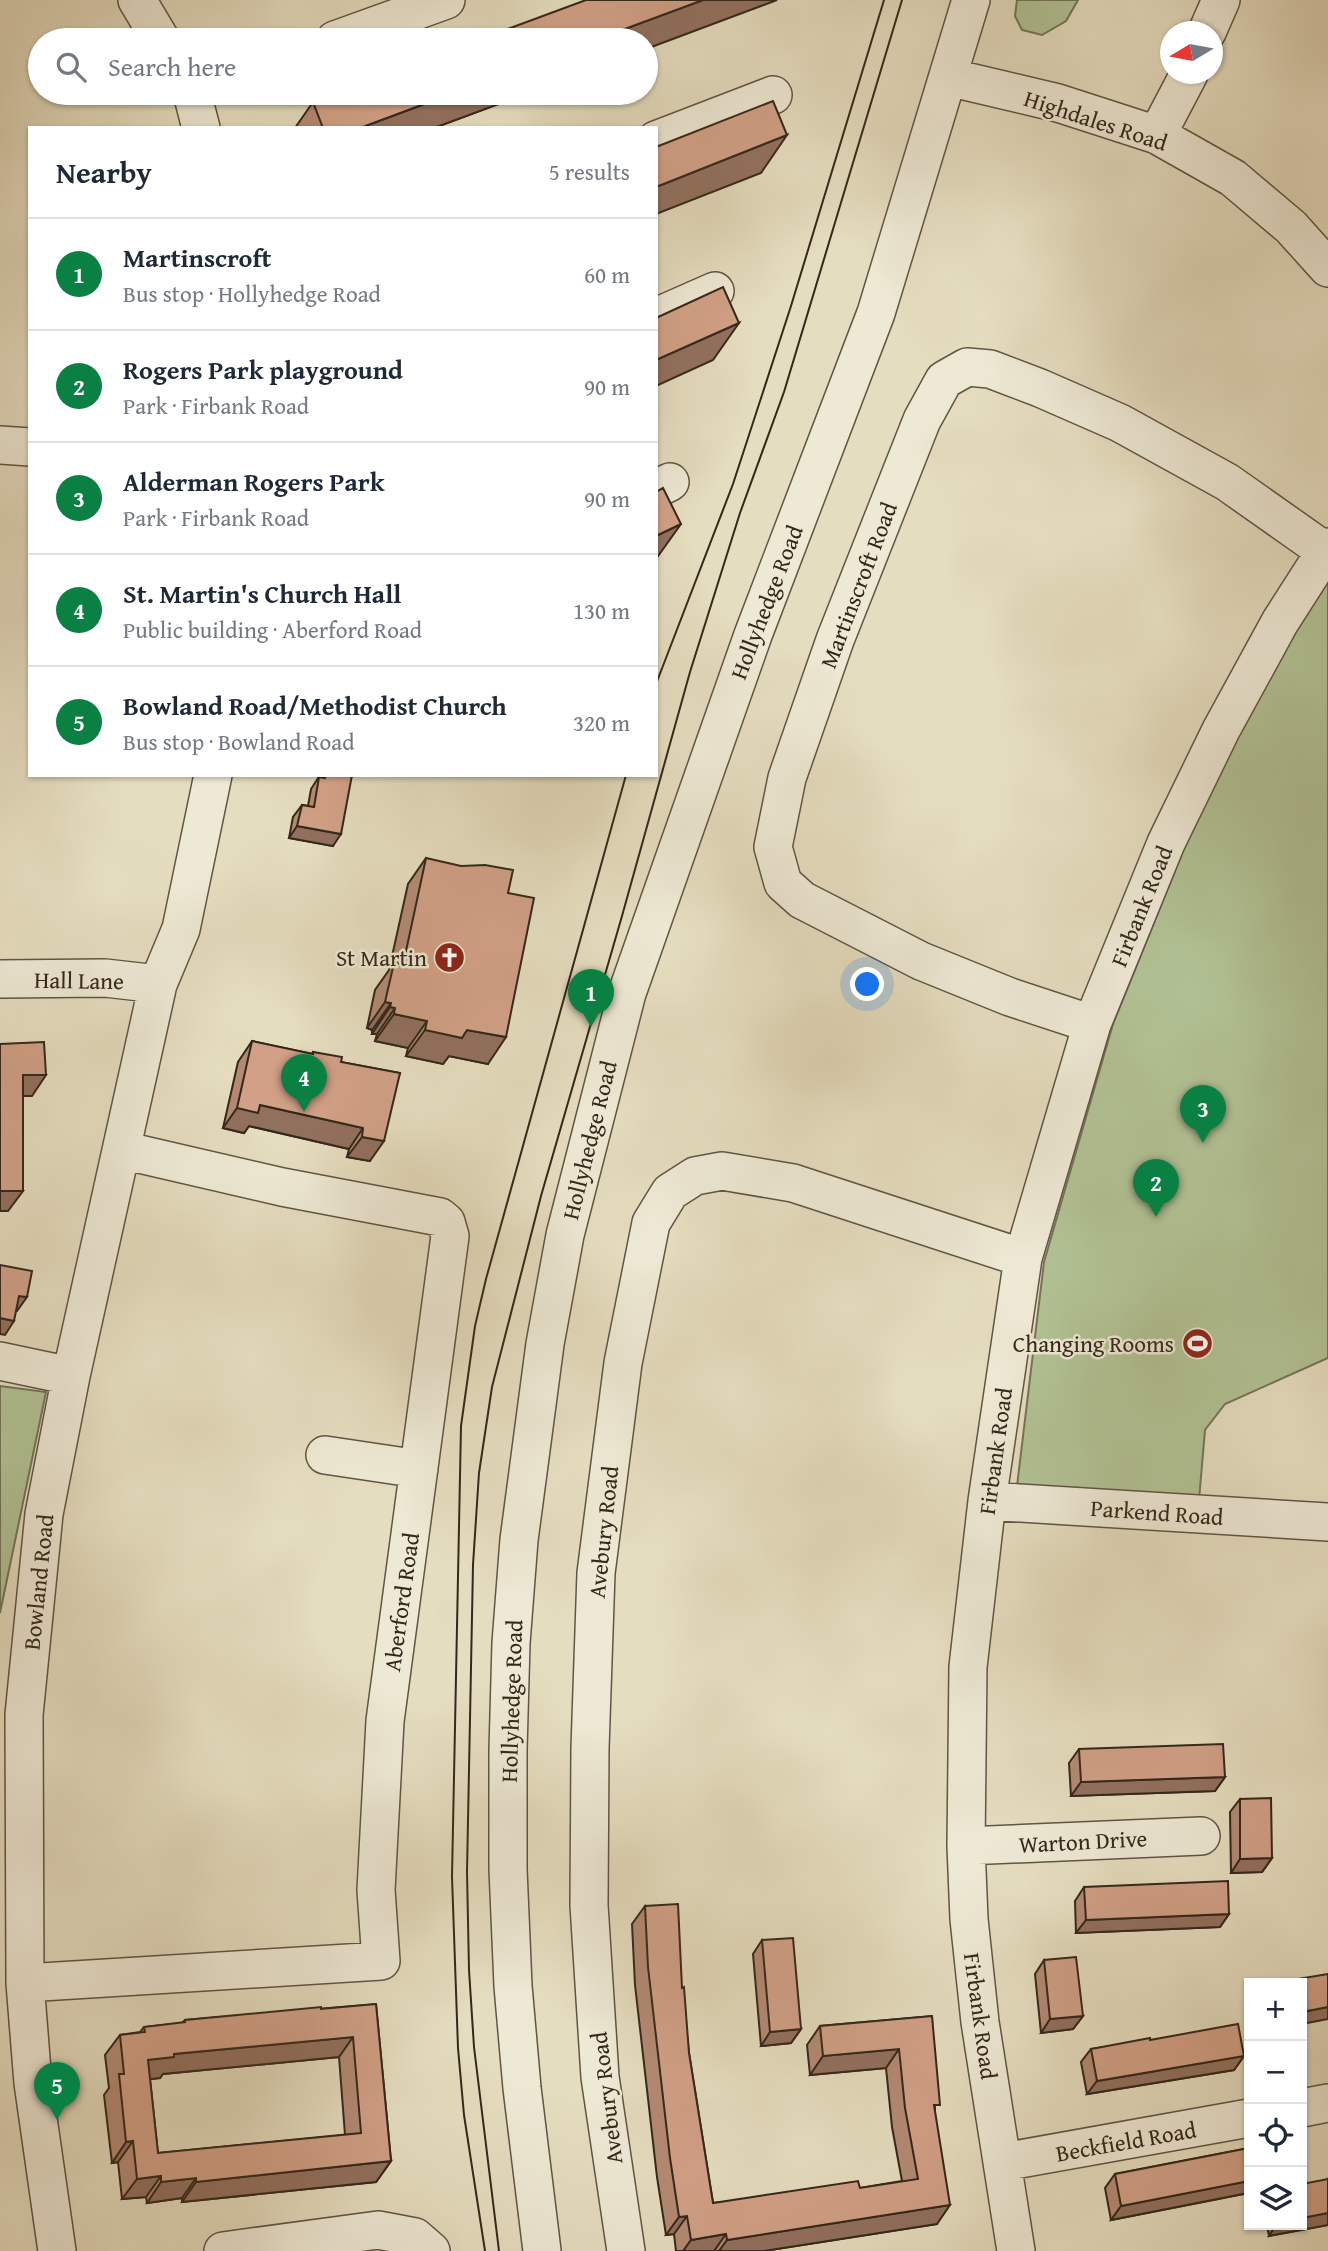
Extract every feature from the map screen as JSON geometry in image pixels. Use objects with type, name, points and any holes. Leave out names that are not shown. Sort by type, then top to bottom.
[{"type":"street","points":[[137,0],[154,28]]},
{"type":"street","points":[[368,28],[446,0]]},
{"type":"street","name":"Hollyhedge Road","points":[[542,2251],[522,2088],[513,1986],[508,1869],[508,1750],[511,1643],[519,1540],[545,1344],[565,1234],[624,1002],[753,635],[876,313],[971,0]]},
{"type":"street","points":[[1212,21],[1221,0]]},
{"type":"street","name":"Highdales Road","points":[[948,77],[1058,103],[1157,135],[1233,177],[1291,227],[1328,268]]},
{"type":"street","points":[[1157,135],[1184,84]]},
{"type":"street","points":[[658,139],[773,95]]},
{"type":"street","points":[[195,105],[200,126]]},
{"type":"street","points":[[658,316],[715,291]]},
{"type":"street","name":"Martinscroft Road","points":[[1092,1024],[1010,997],[921,961],[802,900],[783,883],[773,847],[787,778],[835,640],[922,420],[944,380],[967,367],[990,369],[1040,388],[1143,436],[1227,482],[1326,549]]},
{"type":"street","points":[[0,445],[28,447]]},
{"type":"street","name":"Firbank Road","points":[[1016,2251],[980,2022],[969,1919],[966,1846],[968,1667],[986,1501],[1023,1258],[1092,1024],[1166,843],[1210,752],[1280,622],[1326,549]]},
{"type":"street","name":"Bowland Road","points":[[57,2251],[33,2083],[26,1983],[24,1715],[44,1514],[71,1376],[158,984],[181,929],[213,777]]},
{"type":"street","name":"Hall Lane","points":[[0,979],[105,978],[158,984]]},
{"type":"street","name":"Aberford Road","points":[[26,1983],[381,1961],[376,1890],[385,1721],[450,1236],[446,1222],[440,1217],[282,1187],[122,1150]]},
{"type":"street","name":"Avebury Road","points":[[626,2251],[600,2077],[589,1905],[590,1748],[596,1573],[623,1363],[651,1223],[670,1192],[695,1176],[722,1171],[793,1183],[1023,1258]]},
{"type":"street","points":[[0,1361],[71,1376]]},
{"type":"street","points":[[324,1455],[419,1469]]},
{"type":"street","name":"Parkend Road","points":[[986,1501],[1328,1522]]},
{"type":"street","name":"Warton Drive","points":[[966,1846],[1201,1836]]},
{"type":"street","points":[[1307,2107],[1328,2103]]},
{"type":"street","name":"Beckfield Road","points":[[1003,2162],[1244,2119]]},
{"type":"street","points":[[223,2251],[378,2230],[415,2237],[431,2251]]},
{"type":"green space","points":[[1017,0],[1078,0],[1066,21],[1042,35],[1022,30],[1015,16]]},
{"type":"green space","points":[[1328,576],[1328,1358],[1225,1404],[1205,1430],[1199,1500],[1017,1486],[1044,1262],[1113,1024],[1192,829],[1270,673]]},
{"type":"green space","points":[[0,1386],[46,1392],[0,1613]]},
{"type":"building","points":[[586,0],[703,0],[627,28],[510,28]]},
{"type":"building","points":[[773,101],[787,135],[658,186],[658,146]]},
{"type":"building","points":[[314,105],[422,105],[365,126],[322,126]]},
{"type":"building","points":[[723,287],[739,323],[658,359],[658,317]]},
{"type":"building","points":[[663,488],[681,524],[658,535],[658,491]]},
{"type":"building","points":[[319,777],[352,777],[341,834],[297,826],[302,805],[314,807]]},
{"type":"building","name":"St Martin","points":[[426,858],[461,866],[485,865],[513,870],[508,893],[534,898],[506,1037],[467,1030],[462,1038],[425,1030],[427,1021],[394,1014],[395,1008],[390,1007],[391,1003],[385,1002],[394,963],[403,965]]},
{"type":"building","points":[[252,1041],[313,1054],[342,1057],[341,1062],[400,1073],[384,1141],[362,1137],[363,1128],[260,1105],[258,1113],[237,1108]]},
{"type":"building","points":[[44,1042],[46,1075],[23,1075],[23,1191],[0,1191],[0,1044]]},
{"type":"building","points":[[0,1265],[32,1271],[27,1297],[19,1296],[14,1321],[0,1318]]},
{"type":"building","points":[[1223,1744],[1225,1777],[1081,1782],[1079,1749]]},
{"type":"building","points":[[1271,1798],[1272,1858],[1240,1859],[1240,1799]]},
{"type":"building","points":[[1228,1881],[1229,1914],[1086,1920],[1084,1887]]},
{"type":"building","points":[[678,1904],[682,1988],[684,1987],[689,2053],[713,2203],[858,2181],[860,2188],[918,2179],[905,2108],[899,2049],[823,2056],[820,2026],[932,2016],[940,2105],[934,2105],[950,2205],[727,2240],[726,2234],[691,2240],[687,2216],[679,2217],[670,2158],[648,1967],[645,1906]]},
{"type":"building","points":[[793,1938],[801,2029],[770,2032],[762,1940]]},
{"type":"building","points":[[1076,1957],[1083,2016],[1050,2019],[1044,1960]]},
{"type":"building","points":[[1328,1974],[1328,2007],[1307,2011],[1307,1978],[1304,1978]]},
{"type":"building","points":[[376,2004],[391,2161],[196,2182],[196,2178],[161,2182],[161,2176],[137,2179],[133,2141],[126,2142],[119,2074],[124,2074],[120,2035],[145,2032],[144,2027],[185,2020]],"holes":[[[353,2037],[361,2133],[158,2153],[148,2060],[174,2057],[174,2054]]]},
{"type":"building","points":[[1238,2024],[1244,2056],[1097,2081],[1091,2049]]},
{"type":"building","points":[[1244,2149],[1244,2182],[1121,2206],[1115,2174]]},
{"type":"building","points":[[1328,2179],[1328,2213],[1307,2217],[1307,2183]]},
{"type":"tram line","points":[[658,679],[733,484],[791,306],[884,0]]},
{"type":"tram line","points":[[499,2251],[474,2047],[467,1872],[473,1565],[479,1473],[492,1387],[541,1196],[690,672],[740,513],[784,392],[902,0]]},
{"type":"tram line","points":[[485,2251],[464,2115],[458,2048],[452,1877],[461,1426],[475,1326],[486,1279],[625,777]]},
{"type":"place","name":"St Martin","points":[[450,957]]},
{"type":"place","name":"Martinscroft","points":[[591,1027]]},
{"type":"place","name":"St. Martin's Church Hall","points":[[304,1112]]},
{"type":"place","name":"Alderman Rogers Park","points":[[1203,1143]]},
{"type":"place","name":"Rogers Park playground","points":[[1156,1217]]},
{"type":"place","name":"Changing Rooms","points":[[1197,1343]]},
{"type":"place","name":"Bowland Road/Methodist Church","points":[[57,2120]]}]
